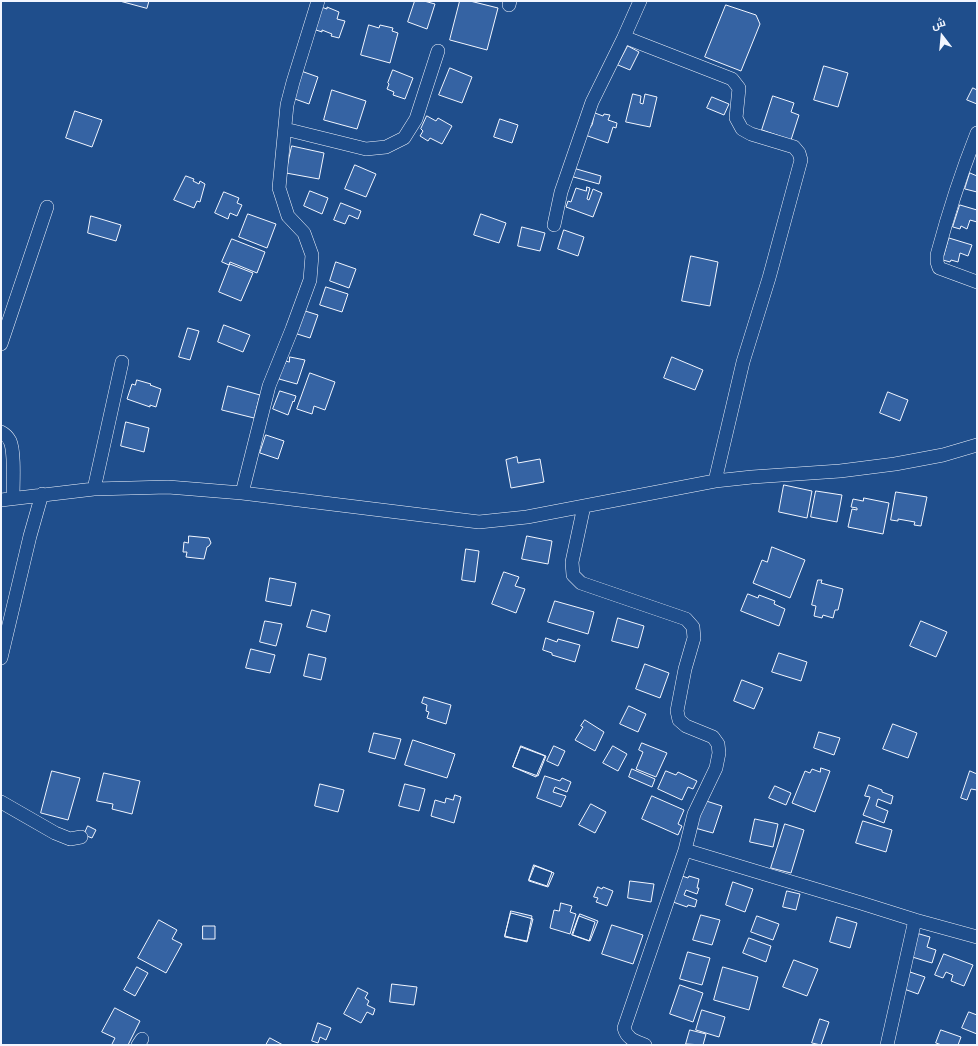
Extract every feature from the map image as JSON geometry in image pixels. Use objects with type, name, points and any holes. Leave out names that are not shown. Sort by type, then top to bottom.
[{"type":"street","points":[[242,493],[269,386],[310,280],[312,255],[304,233],[288,216],[279,188],[287,105],[318,1]]},
{"type":"street","points":[[554,225],[562,192],[592,102],[640,1]]},
{"type":"street","points":[[624,37],[710,69],[732,79],[738,88],[736,118],[742,128],[751,134],[794,147],[799,153],[801,160],[769,278],[743,362],[715,481]]},
{"type":"street","points":[[285,128],[366,149],[386,147],[404,138],[416,119],[438,51]]},
{"type":"street","points":[[977,133],[949,213],[936,262],[940,268],[968,280],[977,282]]},
{"type":"street","points":[[1,344],[46,207]]},
{"type":"street","points":[[94,488],[122,362]]},
{"type":"street","points":[[1,432],[10,440],[12,451],[7,499],[94,488],[168,487],[242,493],[480,522],[527,517],[715,481],[840,471],[895,464],[943,455],[977,445]]},
{"type":"street","points":[[1,658],[30,536],[42,494]]},
{"type":"street","points":[[584,506],[572,562],[573,575],[581,583],[686,619],[693,627],[694,638],[685,669],[677,710],[679,720],[686,726],[713,737],[718,744],[719,754],[716,768],[694,814],[685,850],[624,1028],[625,1034],[631,1039],[645,1045]]},
{"type":"street","points":[[1,802],[55,833],[70,838],[81,836]]},
{"type":"street","points":[[685,850],[915,920],[977,937]]},
{"type":"street","points":[[887,1045],[915,920]]},
{"type":"building","points":[[120,1],[149,1],[147,8]]},
{"type":"building","points":[[415,1],[424,1],[435,4],[427,29],[408,22]]},
{"type":"building","points":[[460,1],[470,1],[498,8],[487,50],[450,40]]},
{"type":"building","points":[[726,5],[756,15],[760,24],[741,71],[705,57]]},
{"type":"building","points":[[321,7],[327,9],[327,7],[339,12],[337,19],[345,21],[339,38],[331,36],[332,34],[322,30],[322,32],[313,29]]},
{"type":"building","points":[[369,25],[379,28],[380,25],[393,28],[392,31],[398,33],[390,63],[361,55]]},
{"type":"building","points":[[628,46],[639,52],[630,70],[618,65]]},
{"type":"building","points":[[824,66],[848,73],[838,107],[814,100]]},
{"type":"building","points":[[450,68],[472,77],[462,103],[439,95]]},
{"type":"building","points":[[393,70],[413,78],[405,99],[393,95],[394,92],[387,89]]},
{"type":"building","points":[[301,71],[318,77],[309,104],[292,98]]},
{"type":"building","points":[[973,88],[977,90],[977,104],[967,100]]},
{"type":"building","points":[[332,90],[366,101],[357,129],[324,120]]},
{"type":"building","points":[[633,94],[641,96],[640,103],[643,104],[645,94],[657,97],[650,127],[626,122]]},
{"type":"building","points":[[773,96],[794,103],[791,112],[799,115],[791,140],[762,130]]},
{"type":"building","points":[[712,97],[729,104],[724,115],[707,108]]},
{"type":"building","points":[[75,111],[102,120],[92,147],[66,138]]},
{"type":"building","points":[[595,113],[603,116],[604,114],[610,115],[608,120],[617,123],[616,128],[613,127],[608,143],[585,135],[592,125]]},
{"type":"building","points":[[427,116],[436,121],[438,118],[452,126],[442,144],[430,138],[428,141],[420,136],[423,131],[421,129]]},
{"type":"building","points":[[500,119],[518,125],[512,143],[494,137]]},
{"type":"building","points":[[292,146],[324,153],[319,179],[286,173]]},
{"type":"building","points":[[355,165],[376,174],[366,197],[345,189]]},
{"type":"building","points":[[573,168],[601,176],[599,184],[570,176]]},
{"type":"building","points":[[970,173],[977,176],[977,192],[965,189]]},
{"type":"building","points":[[186,176],[194,179],[193,181],[199,184],[200,181],[205,184],[200,202],[197,201],[194,208],[174,200]]},
{"type":"building","points":[[587,187],[590,188],[587,199],[589,200],[593,189],[602,193],[593,217],[566,207],[568,201],[571,202],[576,188],[586,191]]},
{"type":"building","points":[[310,191],[328,198],[322,214],[304,206]]},
{"type":"building","points":[[224,192],[239,198],[237,203],[242,205],[237,216],[230,213],[228,219],[215,213]]},
{"type":"building","points":[[341,203],[361,211],[358,219],[349,215],[345,224],[334,220]]},
{"type":"building","points":[[960,205],[977,210],[977,222],[970,220],[967,229],[961,226],[960,229],[953,227]]},
{"type":"building","points":[[248,214],[276,224],[267,248],[239,237]]},
{"type":"building","points":[[481,214],[506,223],[499,243],[474,235]]},
{"type":"building","points":[[91,216],[121,225],[116,241],[88,233]]},
{"type":"building","points":[[522,227],[545,233],[540,251],[518,246]]},
{"type":"building","points":[[564,230],[584,237],[578,256],[558,249]]},
{"type":"building","points":[[949,238],[972,245],[968,256],[960,253],[958,262],[943,260]]},
{"type":"building","points":[[232,239],[265,252],[257,273],[230,262],[229,265],[222,262]]},
{"type":"building","points":[[691,256],[718,262],[710,306],[682,301]]},
{"type":"building","points":[[336,262],[356,269],[349,288],[330,281]]},
{"type":"building","points":[[230,264],[253,273],[241,301],[219,292]]},
{"type":"building","points":[[326,287],[348,294],[342,312],[320,305]]},
{"type":"building","points":[[302,310],[318,315],[310,338],[294,333]]},
{"type":"building","points":[[224,325],[250,335],[243,352],[218,342]]},
{"type":"building","points":[[188,328],[199,331],[190,360],[179,357]]},
{"type":"building","points":[[290,357],[305,360],[297,384],[279,379],[280,362],[285,364],[286,361],[289,362]]},
{"type":"building","points":[[672,357],[703,370],[695,390],[664,378]]},
{"type":"building","points":[[310,373],[335,382],[325,410],[314,406],[312,414],[297,409]]},
{"type":"building","points":[[137,380],[161,389],[156,407],[150,405],[150,407],[127,399],[132,384],[135,385]]},
{"type":"building","points":[[228,386],[260,395],[254,418],[222,410]]},
{"type":"building","points":[[280,391],[296,396],[288,415],[273,409]]},
{"type":"building","points":[[888,392],[908,400],[900,421],[880,413]]},
{"type":"building","points":[[126,422],[149,428],[144,452],[121,446]]},
{"type":"building","points":[[266,435],[284,441],[278,459],[260,453]]},
{"type":"building","points":[[517,457],[518,463],[540,459],[544,482],[511,488],[506,460]]},
{"type":"building","points":[[784,485],[812,491],[807,518],[779,512]]},
{"type":"building","points":[[816,491],[842,495],[837,522],[811,517]]},
{"type":"building","points":[[896,492],[927,497],[921,526],[914,525],[915,522],[898,519],[898,521],[891,520]]},
{"type":"building","points":[[864,498],[889,503],[883,534],[848,527],[852,509],[857,510],[857,508],[851,507],[853,499],[863,501]]},
{"type":"building","points":[[189,536],[209,538],[211,543],[207,547],[204,559],[186,557],[187,552],[183,552],[184,542],[188,543]]},
{"type":"building","points":[[527,536],[552,541],[548,564],[522,559]]},
{"type":"building","points":[[772,547],[805,560],[790,598],[753,583],[762,560],[767,562]]},
{"type":"building","points":[[466,549],[479,551],[475,582],[462,580]]},
{"type":"building","points":[[504,572],[519,577],[515,586],[525,589],[516,613],[492,604]]},
{"type":"building","points":[[270,578],[296,583],[291,606],[266,601]]},
{"type":"building","points":[[818,580],[822,580],[821,583],[843,589],[838,610],[835,610],[833,618],[823,615],[822,618],[814,616],[816,606],[812,605]]},
{"type":"building","points":[[748,594],[758,598],[759,595],[775,601],[774,604],[785,609],[779,626],[741,611]]},
{"type":"building","points":[[555,601],[594,612],[588,634],[548,622]]},
{"type":"building","points":[[312,610],[330,615],[326,632],[307,627]]},
{"type":"building","points":[[618,618],[644,626],[638,648],[612,641]]},
{"type":"building","points":[[265,621],[282,624],[276,646],[260,642]]},
{"type":"building","points":[[921,621],[947,632],[936,657],[910,646]]},
{"type":"building","points":[[546,638],[557,642],[558,639],[580,645],[575,662],[552,655],[552,653],[543,650]]},
{"type":"building","points":[[251,649],[275,655],[270,673],[246,668]]},
{"type":"building","points":[[779,653],[807,662],[801,681],[772,672]]},
{"type":"building","points":[[309,654],[326,658],[321,680],[304,676]]},
{"type":"building","points":[[645,664],[669,673],[660,698],[636,689]]},
{"type":"building","points":[[742,680],[763,688],[754,709],[734,701]]},
{"type":"building","points":[[424,697],[451,705],[446,724],[427,718],[429,712],[426,711],[427,705],[422,703]]},
{"type":"building","points":[[629,706],[646,714],[638,732],[620,724]]},
{"type":"building","points":[[585,720],[604,732],[595,751],[575,740],[583,727],[581,726]]},
{"type":"building","points":[[893,724],[917,733],[908,758],[883,749]]},
{"type":"building","points":[[819,732],[840,738],[834,755],[814,748]]},
{"type":"building","points":[[374,733],[401,739],[395,759],[369,752]]},
{"type":"building","points":[[413,740],[455,754],[447,778],[405,765]]},
{"type":"building","points":[[642,743],[667,753],[656,777],[636,769],[643,752],[639,750]]},
{"type":"building","points":[[521,746],[546,756],[538,776],[513,767]]},
{"type":"building","points":[[554,746],[565,751],[558,766],[547,761]]},
{"type":"building","points":[[613,746],[627,754],[618,771],[603,763]]},
{"type":"building","points":[[521,747],[545,756],[536,777],[513,767]]},
{"type":"building","points":[[821,768],[830,771],[815,812],[792,803],[805,771],[810,773],[812,769],[820,772]]},
{"type":"building","points":[[632,769],[655,779],[652,787],[629,777]]},
{"type":"building","points":[[52,771],[80,778],[68,820],[41,813]]},
{"type":"building","points":[[666,771],[676,775],[678,772],[697,781],[693,789],[688,787],[682,800],[658,789]]},
{"type":"building","points":[[970,771],[977,774],[977,790],[971,789],[967,800],[961,798]]},
{"type":"building","points":[[104,773],[140,781],[132,814],[112,809],[113,804],[97,801]]},
{"type":"building","points":[[545,776],[560,781],[562,778],[571,782],[567,792],[555,787],[553,792],[566,796],[561,807],[537,798]]},
{"type":"building","points":[[320,784],[344,790],[338,812],[315,806]]},
{"type":"building","points":[[405,784],[425,789],[419,811],[399,806]]},
{"type":"building","points":[[869,785],[893,796],[891,804],[878,799],[876,806],[888,811],[884,823],[863,815],[870,797],[865,796]]},
{"type":"building","points":[[775,786],[791,793],[786,805],[769,798]]},
{"type":"building","points":[[455,795],[461,797],[454,823],[431,816],[435,800],[445,803],[446,798],[453,800]]},
{"type":"building","points":[[652,796],[684,810],[678,824],[682,826],[678,835],[642,819]]},
{"type":"building","points":[[703,800],[722,806],[713,833],[695,828]]},
{"type":"building","points":[[591,804],[606,812],[595,833],[579,825]]},
{"type":"building","points":[[755,819],[778,824],[773,847],[750,842]]},
{"type":"building","points":[[863,821],[892,830],[886,852],[856,843]]},
{"type":"building","points":[[785,824],[804,830],[791,873],[771,868]]},
{"type":"building","points":[[88,826],[96,830],[92,838],[84,835]]},
{"type":"building","points":[[534,865],[552,872],[547,886],[529,880]]},
{"type":"building","points":[[535,866],[554,873],[548,887],[529,881]]},
{"type":"building","points":[[682,876],[688,878],[689,876],[699,879],[697,894],[686,890],[684,895],[697,900],[695,907],[688,905],[687,907],[673,902]]},
{"type":"building","points":[[630,881],[654,884],[651,902],[628,898]]},
{"type":"building","points":[[733,882],[753,889],[745,912],[726,905]]},
{"type":"building","points":[[598,887],[602,889],[603,887],[613,891],[607,906],[596,902],[598,898],[594,897]]},
{"type":"building","points":[[787,891],[800,894],[796,910],[783,907]]},
{"type":"building","points":[[561,903],[572,906],[570,912],[576,914],[570,934],[550,928],[554,910],[559,911]]},
{"type":"building","points":[[511,911],[532,916],[527,941],[505,937]]},
{"type":"building","points":[[511,913],[533,919],[527,942],[505,936]]},
{"type":"building","points":[[580,914],[598,921],[590,941],[573,935]]},
{"type":"building","points":[[701,915],[720,920],[712,945],[693,940]]},
{"type":"building","points":[[579,916],[595,922],[589,941],[572,935]]},
{"type":"building","points":[[757,916],[779,924],[773,940],[751,932]]},
{"type":"building","points":[[837,917],[857,923],[850,948],[830,942]]},
{"type":"building","points":[[159,920],[177,930],[172,939],[182,944],[166,973],[138,958]]},
{"type":"building","points":[[612,925],[643,935],[633,964],[602,954]]},
{"type":"building","points":[[203,926],[215,926],[215,939],[203,939]]},
{"type":"building","points":[[916,933],[930,937],[927,947],[936,950],[932,963],[909,956]]},
{"type":"building","points":[[749,938],[771,946],[766,962],[743,953]]},
{"type":"building","points":[[688,952],[710,958],[702,985],[680,979]]},
{"type":"building","points":[[944,954],[973,965],[964,986],[951,981],[953,975],[946,972],[943,978],[935,975]]},
{"type":"building","points":[[794,960],[818,969],[807,996],[783,987]]},
{"type":"building","points":[[137,967],[148,973],[135,996],[124,990]]},
{"type":"building","points":[[723,967],[758,977],[749,1010],[714,1000]]},
{"type":"building","points":[[910,972],[925,977],[918,994],[904,989]]},
{"type":"building","points":[[392,984],[417,987],[414,1005],[390,1002]]},
{"type":"building","points":[[680,985],[703,993],[693,1022],[670,1014]]},
{"type":"building","points":[[358,988],[368,993],[365,998],[369,1001],[367,1005],[375,1009],[373,1015],[367,1012],[361,1023],[344,1014]]},
{"type":"building","points":[[115,1008],[140,1021],[128,1045],[113,1045],[112,1044],[115,1038],[102,1032]]},
{"type":"building","points":[[702,1010],[725,1017],[719,1037],[696,1030]]},
{"type":"building","points":[[969,1012],[977,1015],[977,1034],[962,1028]]},
{"type":"building","points":[[820,1019],[829,1022],[821,1045],[812,1043]]},
{"type":"building","points":[[318,1023],[331,1028],[326,1040],[320,1037],[318,1043],[312,1041]]},
{"type":"building","points":[[690,1030],[706,1034],[703,1045],[686,1044]]},
{"type":"building","points":[[941,1030],[961,1037],[958,1045],[942,1045],[936,1043]]},
{"type":"building","points":[[270,1038],[283,1045],[266,1045]]}]
